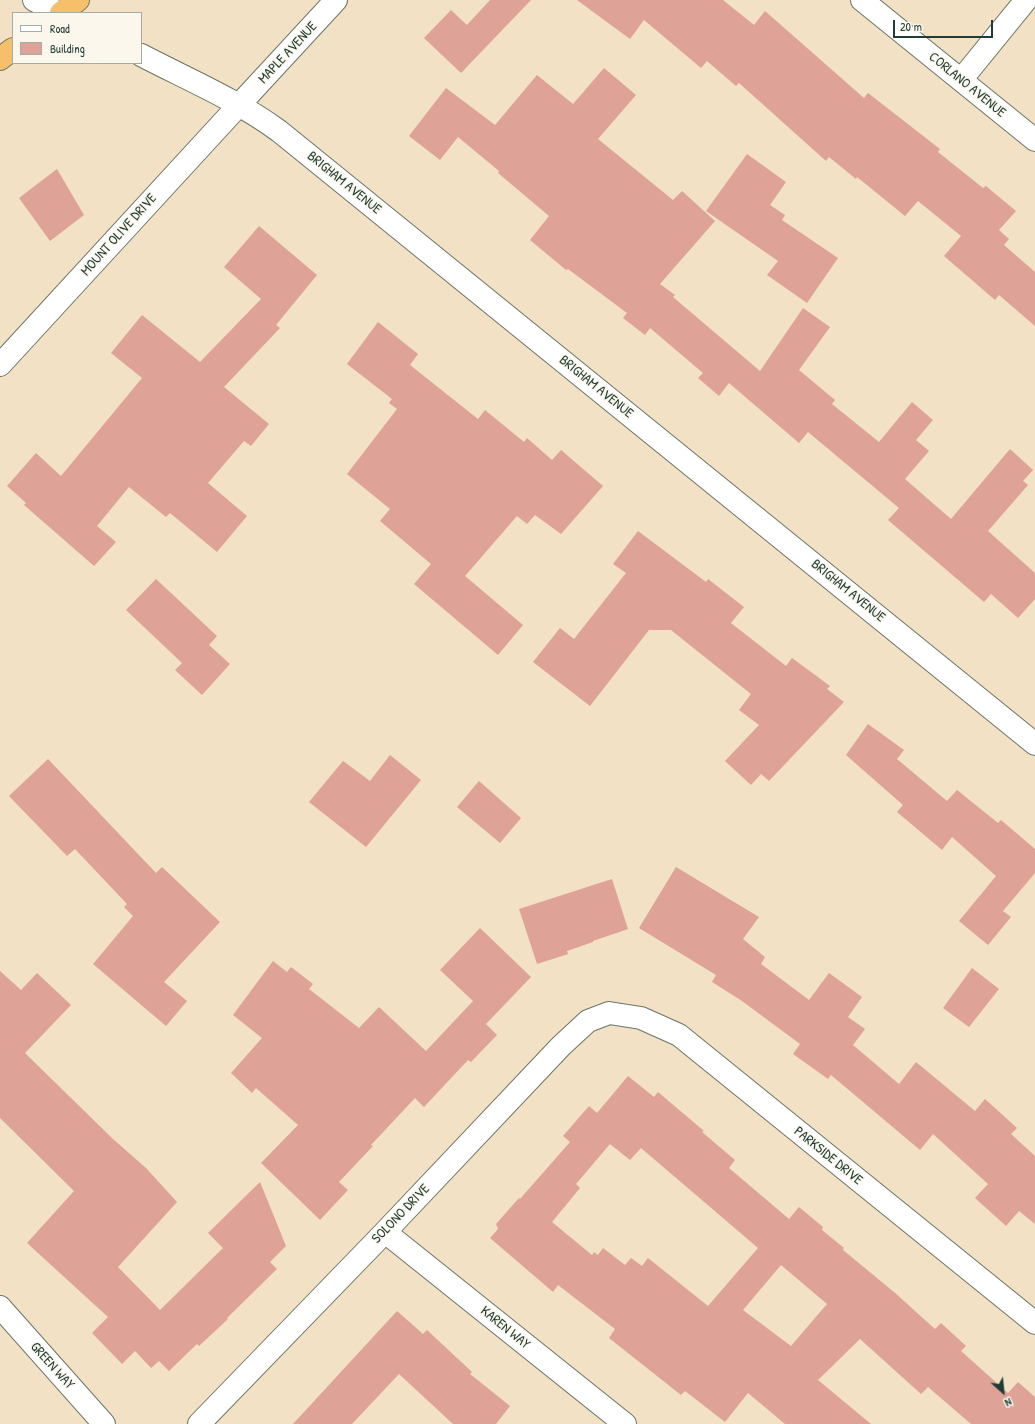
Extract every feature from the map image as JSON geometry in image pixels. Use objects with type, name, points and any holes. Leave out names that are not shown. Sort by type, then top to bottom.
[{"type":"highway","points":[[61,12],[78,0]]},
{"type":"highway","points":[[0,59],[12,50]]},
{"type":"street","points":[[34,0],[58,12]]},
{"type":"street","name":"MAPLE AVENUE","points":[[239,105],[336,0]]},
{"type":"street","name":"CORLANO AVENUE","points":[[862,0],[1035,140]]},
{"type":"street","points":[[961,80],[1026,0]]},
{"type":"street","name":"BRIGHAM AVENUE","points":[[142,56],[261,117],[1035,744]]},
{"type":"street","name":"MOUNT OLIVE DRIVE","points":[[0,365],[239,105]]},
{"type":"street","name":"SOLONO DRIVE","points":[[199,1424],[385,1232],[560,1046],[588,1021],[609,1013]]},
{"type":"street","name":"PARKSIDE DRIVE","points":[[609,1013],[641,1018],[679,1036],[1035,1323]]},
{"type":"street","name":"KAREN WAY","points":[[385,1232],[625,1424]]},
{"type":"street","name":"GREEN WAY","points":[[0,1307],[104,1424]]},
{"type":"building","points":[[490,0],[531,0],[461,73],[424,38],[451,10],[467,25]]},
{"type":"building","points":[[577,0],[723,0],[754,25],[765,11],[864,98],[868,93],[940,149],[938,152],[983,188],[986,186],[1016,211],[999,230],[1009,239],[1004,245],[1035,272],[1035,326],[999,295],[995,300],[944,256],[961,236],[918,201],[905,216],[857,177],[856,179],[829,157],[826,161],[739,83],[736,86],[707,61],[701,68],[644,20],[630,39]]},
{"type":"building","points":[[604,68],[636,95],[598,139],[673,200],[682,191],[715,221],[660,284],[675,295],[673,297],[760,371],[803,308],[830,327],[799,370],[835,400],[832,404],[879,442],[912,402],[933,420],[916,440],[929,451],[905,479],[951,519],[1010,449],[1033,470],[1023,481],[1028,485],[988,531],[1035,573],[1035,599],[1018,618],[991,594],[984,602],[888,520],[899,508],[808,432],[799,443],[729,383],[719,396],[698,378],[703,373],[650,328],[645,335],[623,318],[627,313],[568,269],[566,270],[530,240],[549,216],[498,173],[499,171],[458,137],[440,160],[409,136],[446,88],[495,125],[537,75],[573,104]]},
{"type":"building","points":[[747,154],[786,182],[770,205],[785,215],[782,220],[838,258],[807,303],[767,275],[778,261],[706,211]]},
{"type":"building","points":[[57,169],[84,215],[50,241],[19,198]]},
{"type":"building","points":[[259,226],[317,275],[276,325],[280,328],[224,387],[269,424],[251,446],[244,441],[208,483],[247,516],[217,552],[170,513],[166,517],[129,487],[97,526],[116,542],[94,566],[24,505],[26,503],[7,486],[36,453],[61,476],[142,378],[111,353],[142,315],[200,362],[261,299],[224,267]]},
{"type":"building","points":[[378,322],[418,354],[410,365],[478,419],[485,410],[524,442],[527,438],[552,460],[561,450],[603,486],[561,534],[535,515],[527,524],[517,516],[465,576],[523,625],[498,655],[414,584],[431,564],[380,521],[390,509],[347,474],[397,409],[389,403],[392,399],[347,364]]},
{"type":"building","points":[[638,531],[706,582],[708,579],[744,607],[731,623],[786,666],[792,658],[830,686],[827,689],[844,702],[769,781],[761,774],[751,785],[725,761],[759,725],[739,710],[751,694],[671,630],[649,630],[590,706],[533,662],[560,628],[574,639],[626,573],[613,564]]},
{"type":"building","points":[[156,579],[217,636],[209,645],[230,664],[202,695],[175,670],[182,663],[126,610]]},
{"type":"building","points":[[868,724],[904,750],[897,759],[947,801],[957,790],[998,823],[1001,820],[1035,849],[1035,873],[1003,911],[1011,917],[988,945],[959,921],[996,876],[952,837],[942,850],[897,812],[903,805],[846,755]]},
{"type":"building","points":[[390,755],[421,780],[366,847],[309,802],[343,761],[370,781]]},
{"type":"building","points":[[48,759],[156,873],[162,867],[220,922],[164,982],[187,1001],[166,1026],[93,964],[133,916],[124,907],[127,904],[75,849],[67,856],[9,796]]},
{"type":"building","points":[[479,781],[521,818],[500,843],[457,807]]},
{"type":"building","points":[[676,867],[759,917],[743,939],[765,957],[761,964],[809,1000],[829,973],[862,997],[848,1017],[865,1029],[853,1045],[899,1084],[916,1062],[975,1111],[985,1099],[1017,1128],[1011,1134],[1035,1156],[1035,1224],[1019,1211],[1006,1226],[975,1198],[988,1184],[933,1134],[920,1150],[831,1075],[828,1079],[793,1054],[800,1044],[742,1001],[712,982],[716,975],[639,928]]},
{"type":"building","points":[[612,879],[628,929],[567,951],[568,954],[537,964],[519,909]]},
{"type":"building","points":[[480,928],[531,977],[486,1024],[497,1035],[471,1062],[468,1060],[424,1107],[415,1098],[339,1182],[348,1190],[320,1220],[261,1163],[298,1125],[256,1088],[252,1093],[231,1073],[262,1038],[233,1015],[273,961],[287,972],[291,967],[313,984],[309,989],[359,1028],[379,1007],[426,1051],[473,1001],[440,970]]},
{"type":"building","points":[[972,968],[999,989],[969,1027],[943,1008]]},
{"type":"building","points":[[0,971],[21,990],[37,973],[71,1005],[25,1053],[113,1139],[146,1168],[177,1202],[118,1267],[160,1310],[223,1248],[208,1233],[260,1182],[286,1246],[270,1262],[277,1269],[227,1318],[228,1319],[199,1346],[197,1344],[169,1371],[159,1361],[151,1368],[135,1351],[122,1364],[92,1333],[108,1317],[27,1243],[74,1191],[0,1118]]},
{"type":"building","points":[[628,1076],[654,1097],[658,1092],[704,1131],[702,1132],[735,1160],[729,1168],[789,1219],[799,1207],[823,1227],[822,1230],[844,1248],[843,1250],[894,1292],[935,1329],[941,1323],[966,1346],[961,1351],[1008,1393],[1018,1382],[1035,1397],[1035,1424],[971,1424],[928,1387],[921,1394],[860,1339],[818,1380],[871,1424],[785,1424],[748,1393],[725,1422],[685,1391],[681,1395],[609,1338],[615,1329],[558,1285],[553,1292],[490,1238],[498,1229],[496,1224],[570,1142],[563,1136],[589,1106],[597,1113]],"holes":[[[610,1144],[630,1160],[641,1148],[758,1248],[708,1306],[648,1258],[642,1266],[631,1258],[625,1265],[603,1248],[598,1255],[594,1252],[592,1255],[552,1222],[580,1188],[576,1184]],[[781,1265],[827,1304],[791,1346],[743,1310]]]},
{"type":"building","points":[[397,1311],[423,1334],[427,1330],[472,1372],[470,1374],[510,1406],[496,1424],[453,1424],[399,1374],[352,1424],[293,1424]]}]
